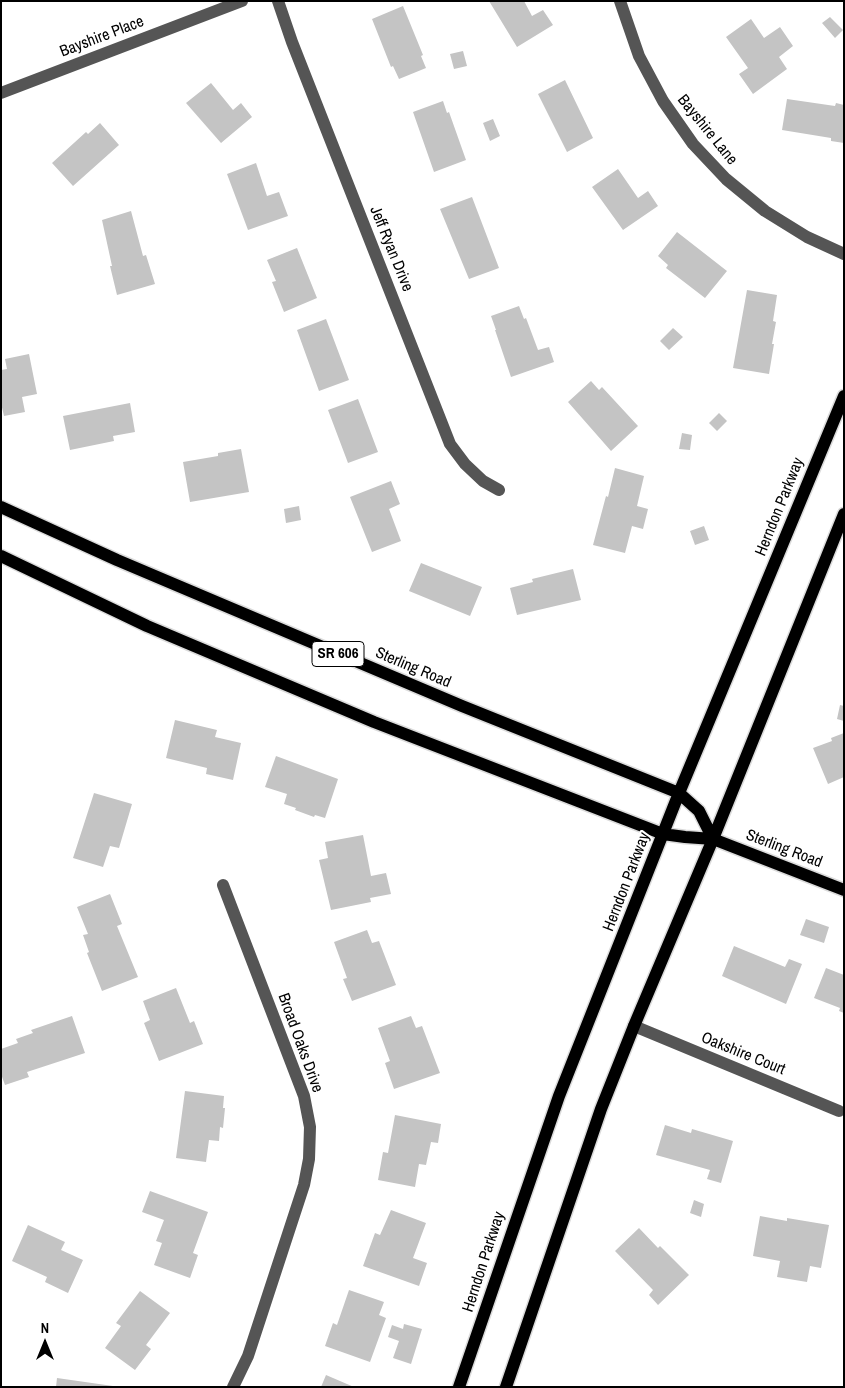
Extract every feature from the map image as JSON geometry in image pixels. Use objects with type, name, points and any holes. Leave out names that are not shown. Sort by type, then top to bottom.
[{"type":"main road","name":"Herndon Parkway","points":[[459,1387],[559,1096],[679,793],[844,396]]},
{"type":"main road","name":"Sterling Road","points":[[1,506],[117,560],[462,706],[679,793],[699,811],[713,839]]},
{"type":"main road","points":[[506,1387],[601,1109],[713,839],[844,514]]},
{"type":"main road","name":"Sterling Road","points":[[1,556],[147,626],[365,718],[663,834],[713,839],[844,890]]},
{"type":"street","name":"Bayshire Place","points":[[1,93],[242,1]]},
{"type":"street","name":"Jeff Ryan Drive","points":[[278,1],[292,42],[450,444],[465,464],[483,481],[499,490]]},
{"type":"street","name":"Bayshire Lane","points":[[620,1],[639,56],[663,101],[693,144],[726,179],[765,211],[806,237],[844,254]]},
{"type":"street","name":"Broad Oaks Drive","points":[[223,885],[304,1096],[310,1127],[310,1159],[304,1186],[248,1356],[233,1387]]},
{"type":"street","name":"Oakshire Court","points":[[634,1026],[839,1111]]},
{"type":"building","points":[[489,1],[524,1],[532,16],[543,10],[553,25],[517,47]]},
{"type":"building","points":[[403,6],[423,55],[421,56],[426,68],[399,79],[393,66],[391,67],[372,19]]},
{"type":"building","points":[[830,17],[843,30],[835,38],[822,23]]},
{"type":"building","points":[[751,19],[764,38],[780,27],[793,46],[779,57],[787,69],[753,94],[739,74],[748,68],[726,37]]},
{"type":"building","points":[[463,51],[467,66],[454,69],[450,54]]},
{"type":"building","points":[[565,80],[593,138],[567,152],[538,94]]},
{"type":"building","points":[[211,83],[233,110],[241,103],[252,117],[221,143],[186,103]]},
{"type":"building","points":[[787,99],[835,106],[836,103],[844,105],[844,143],[831,141],[831,138],[782,130]]},
{"type":"building","points":[[443,101],[447,113],[449,112],[466,160],[434,172],[413,112]]},
{"type":"building","points":[[493,119],[500,136],[490,141],[483,123]]},
{"type":"building","points":[[100,123],[119,145],[73,186],[52,163],[86,132],[88,134]]},
{"type":"building","points":[[256,163],[267,196],[279,192],[288,216],[248,230],[227,174]]},
{"type":"building","points":[[618,169],[638,198],[648,191],[658,206],[623,230],[592,187]]},
{"type":"building","points":[[472,197],[499,268],[469,279],[440,209]]},
{"type":"building","points":[[131,211],[143,256],[146,255],[155,284],[117,295],[102,220]]},
{"type":"building","points":[[677,232],[727,271],[705,298],[666,268],[668,265],[658,256]]},
{"type":"building","points":[[297,248],[317,298],[284,312],[272,282],[276,281],[267,260]]},
{"type":"building","points":[[747,290],[777,295],[773,321],[776,322],[772,344],[774,344],[769,374],[733,368]]},
{"type":"building","points":[[519,306],[524,319],[526,318],[538,350],[549,347],[554,362],[511,377],[491,316]]},
{"type":"building","points":[[326,319],[349,380],[319,391],[297,330]]},
{"type":"building","points":[[673,328],[683,337],[669,350],[660,341]]},
{"type":"building","points":[[29,354],[37,394],[22,397],[25,412],[4,416],[1,403],[1,370],[7,369],[5,359]]},
{"type":"building","points":[[591,381],[599,390],[602,387],[638,426],[611,451],[568,402]]},
{"type":"building","points":[[358,399],[378,452],[348,463],[328,410]]},
{"type":"building","points":[[130,403],[135,432],[113,436],[114,441],[70,450],[63,416]]},
{"type":"building","points":[[719,413],[727,421],[717,431],[709,423]]},
{"type":"building","points":[[682,433],[692,435],[690,450],[679,449]]},
{"type":"building","points":[[241,449],[249,492],[190,502],[183,462],[218,456],[218,453]]},
{"type":"building","points":[[615,468],[644,476],[637,506],[648,509],[643,529],[632,526],[625,553],[593,545]]},
{"type":"building","points":[[391,481],[400,504],[389,509],[401,541],[372,552],[350,497]]},
{"type":"building","points":[[299,506],[301,520],[286,523],[284,509]]},
{"type":"building","points":[[704,526],[709,540],[695,545],[690,531]]},
{"type":"building","points":[[421,563],[482,587],[470,616],[409,591]]},
{"type":"building","points":[[573,569],[581,600],[517,615],[510,588],[533,582],[532,579]]},
{"type":"building","points":[[840,705],[844,706],[844,721],[837,719]]},
{"type":"building","points":[[175,720],[217,730],[215,737],[241,743],[233,780],[206,774],[207,768],[166,758]]},
{"type":"building","points":[[844,733],[844,777],[828,784],[813,748],[832,741],[831,738]]},
{"type":"building","points":[[276,756],[338,779],[325,818],[315,815],[314,817],[295,810],[296,808],[284,804],[287,794],[265,787]]},
{"type":"building","points":[[94,793],[132,804],[119,848],[110,846],[103,867],[73,858]]},
{"type":"building","points":[[363,835],[371,876],[386,873],[391,894],[370,898],[371,902],[331,910],[319,860],[328,858],[325,842]]},
{"type":"building","points":[[110,894],[122,924],[117,926],[138,977],[102,991],[87,953],[89,952],[83,935],[88,934],[77,907]]},
{"type":"building","points":[[806,919],[829,927],[824,943],[800,935]]},
{"type":"building","points":[[367,930],[372,943],[379,941],[396,985],[352,1001],[343,979],[347,978],[334,942]]},
{"type":"building","points":[[734,946],[785,967],[789,959],[802,964],[786,1004],[722,976]]},
{"type":"building","points":[[826,968],[844,975],[844,1013],[839,1011],[840,1008],[814,998]]},
{"type":"building","points":[[176,988],[190,1023],[194,1021],[203,1044],[159,1061],[144,1023],[150,1020],[143,1001]]},
{"type":"building","points":[[72,1016],[85,1053],[27,1072],[29,1077],[5,1085],[1,1074],[1,1049],[18,1043],[16,1039],[33,1033],[31,1030]]},
{"type":"building","points":[[411,1016],[416,1028],[422,1026],[440,1073],[394,1089],[385,1063],[390,1061],[378,1028]]},
{"type":"building","points":[[185,1091],[224,1096],[223,1128],[220,1127],[219,1141],[209,1140],[206,1162],[176,1158]]},
{"type":"building","points":[[395,1115],[441,1124],[438,1143],[431,1142],[426,1165],[419,1164],[415,1187],[378,1180],[383,1152],[388,1153]]},
{"type":"building","points":[[665,1125],[691,1133],[692,1129],[733,1141],[721,1183],[707,1179],[710,1170],[656,1155]]},
{"type":"building","points":[[150,1191],[208,1212],[193,1253],[198,1255],[190,1278],[154,1265],[162,1243],[156,1241],[164,1220],[142,1212]]},
{"type":"building","points":[[694,1200],[704,1204],[701,1217],[690,1213]]},
{"type":"building","points":[[391,1210],[426,1223],[413,1258],[427,1263],[419,1286],[363,1266],[375,1233],[380,1235]]},
{"type":"building","points":[[760,1216],[787,1221],[787,1218],[829,1225],[821,1268],[810,1266],[807,1282],[777,1277],[780,1261],[753,1256]]},
{"type":"building","points":[[28,1225],[65,1242],[61,1250],[83,1260],[68,1293],[45,1282],[47,1277],[12,1261]]},
{"type":"building","points":[[639,1228],[658,1248],[660,1246],[689,1275],[658,1305],[649,1295],[653,1290],[615,1251]]},
{"type":"building","points":[[349,1290],[384,1302],[379,1315],[386,1318],[370,1362],[325,1346],[333,1323],[337,1325]]},
{"type":"building","points":[[140,1291],[170,1313],[146,1345],[151,1349],[135,1370],[105,1348],[121,1326],[116,1323]]},
{"type":"building","points":[[404,1324],[422,1329],[411,1364],[393,1358],[399,1341],[388,1337],[392,1325],[403,1329]]},
{"type":"building","points":[[326,1375],[354,1387],[321,1387]]},
{"type":"building","points":[[57,1378],[113,1386],[113,1387],[56,1387]]}]
